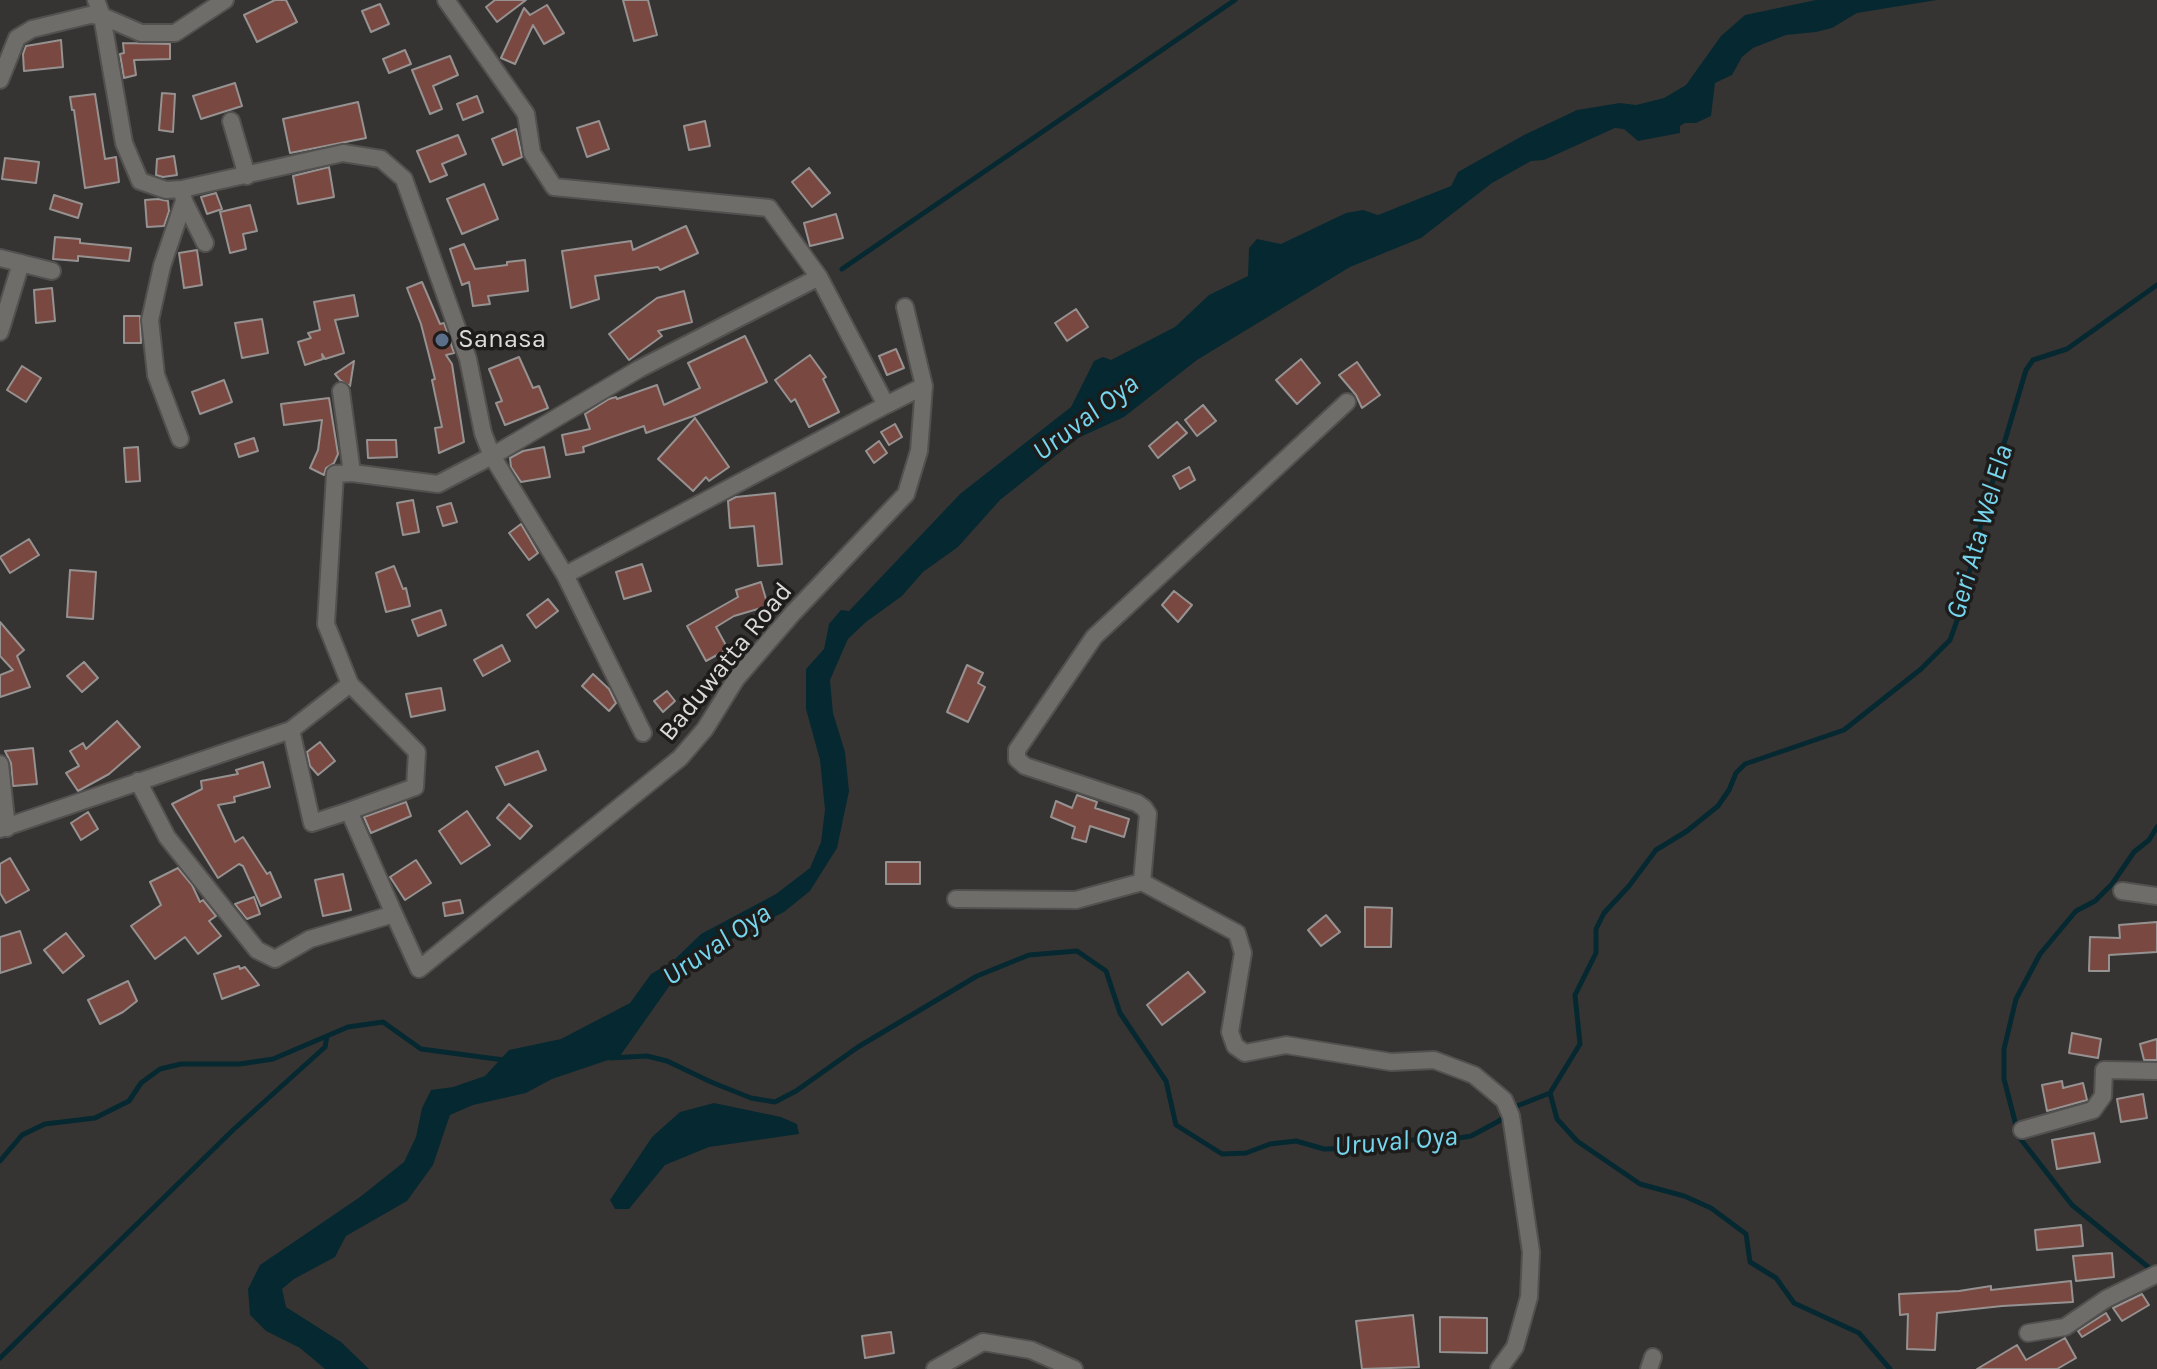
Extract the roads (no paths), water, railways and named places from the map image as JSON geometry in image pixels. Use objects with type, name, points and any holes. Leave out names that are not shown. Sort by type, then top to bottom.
[{"type":"street","points":[[0,80],[17,38],[32,29],[96,10],[141,33],[175,33],[225,0]]},
{"type":"street","points":[[446,0],[526,114],[532,153],[554,187],[769,208],[819,277],[886,405]]},
{"type":"street","points":[[96,10],[124,143],[140,181],[183,195],[205,243]]},
{"type":"street","points":[[231,121],[247,176]]},
{"type":"street","name":"Baduwatta Road","points":[[183,195],[343,153],[381,159],[404,179],[468,359],[483,433],[565,575],[643,733]]},
{"type":"street","points":[[180,439],[156,375],[150,320],[183,195]]},
{"type":"street","points":[[0,258],[52,271]]},
{"type":"street","points":[[0,332],[21,263]]},
{"type":"street","points":[[291,730],[312,823],[415,787],[417,752],[350,684],[326,624],[335,474],[352,473],[438,484],[496,454],[639,369],[819,277]]},
{"type":"street","name":"Baduwatta Road","points":[[394,914],[419,969],[680,758],[705,729],[736,679],[793,613],[906,494],[919,451],[924,386],[905,307]]},
{"type":"street","points":[[565,575],[924,386]]},
{"type":"street","points":[[341,391],[352,473]]},
{"type":"street","points":[[1142,882],[1148,814],[1144,808],[1025,766],[1017,759],[1017,750],[1094,637],[1347,402]]},
{"type":"street","points":[[0,764],[3,828],[291,730],[350,684]]},
{"type":"street","points":[[138,781],[167,837],[257,950],[275,959],[310,939],[394,914],[349,811]]},
{"type":"street","points":[[956,899],[1076,900],[1142,882],[1237,933],[1243,953],[1230,1032],[1235,1046],[1245,1053],[1286,1045],[1391,1062],[1434,1060],[1474,1075],[1504,1100],[1510,1112],[1531,1252],[1529,1297],[1515,1347],[1499,1369]]},
{"type":"street","points":[[2122,891],[2157,896]]},
{"type":"street","points":[[2022,1130],[2093,1110],[2103,1096],[2104,1070],[2157,1071]]},
{"type":"street","points":[[2028,1333],[2065,1327],[2106,1299],[2157,1274]]},
{"type":"street","points":[[935,1369],[983,1342],[1031,1350],[1074,1369]]},
{"type":"water","points":[[1816,0],[1937,0],[1857,13],[1832,28],[1786,35],[1753,48],[1742,57],[1732,75],[1715,83],[1711,116],[1696,123],[1685,123],[1680,126],[1680,133],[1638,141],[1624,129],[1615,128],[1544,160],[1531,161],[1492,183],[1421,238],[1350,267],[1197,360],[1124,417],[1078,438],[1000,500],[958,547],[923,572],[902,596],[848,639],[830,680],[833,713],[845,752],[849,791],[837,848],[810,891],[784,912],[711,950],[675,978],[620,1056],[552,1079],[526,1093],[473,1105],[450,1115],[433,1165],[407,1201],[346,1236],[335,1257],[282,1289],[286,1307],[341,1342],[369,1369],[325,1369],[300,1348],[266,1331],[250,1315],[248,1289],[260,1265],[360,1197],[404,1162],[416,1137],[422,1108],[431,1090],[453,1087],[485,1076],[509,1050],[561,1039],[630,1003],[651,974],[672,962],[701,934],[776,894],[810,868],[821,842],[825,810],[820,760],[806,709],[806,669],[824,649],[829,624],[841,610],[849,611],[960,494],[1071,407],[1094,361],[1103,357],[1111,360],[1175,327],[1209,295],[1248,276],[1249,248],[1257,239],[1281,244],[1346,213],[1363,210],[1378,215],[1451,186],[1458,172],[1577,110],[1620,103],[1636,105],[1664,98],[1686,85],[1721,36],[1745,15]]},
{"type":"water","points":[[714,1103],[781,1117],[797,1124],[799,1134],[709,1147],[665,1165],[629,1209],[615,1209],[610,1200],[652,1137],[680,1112]]},
{"type":"waterway","points":[[842,269],[1235,0]]},
{"type":"waterway","name":"Geri Ata Wel Ela","points":[[1550,1093],[1580,1044],[1575,995],[1596,953],[1596,929],[1604,913],[1656,850],[1687,831],[1718,806],[1736,773],[1745,764],[1844,730],[1921,669],[1950,640],[2026,370],[2033,360],[2067,349],[2157,285]]},
{"type":"waterway","points":[[2153,1271],[2072,1205],[2019,1137],[2004,1079],[2004,1049],[2016,999],[2040,954],[2076,911],[2095,901],[2112,884],[2134,852],[2149,840],[2157,827]]},
{"type":"waterway","name":"Uruval Oya","points":[[610,1058],[647,1056],[667,1061],[751,1098],[775,1102],[796,1091],[858,1047],[977,976],[1029,955],[1077,951],[1106,971],[1120,1013],[1166,1081],[1176,1125],[1222,1154],[1246,1153],[1270,1144],[1296,1141],[1324,1149],[1359,1148],[1381,1139],[1441,1141],[1471,1136],[1499,1121],[1517,1106],[1550,1093],[1557,1119],[1577,1141],[1640,1184],[1684,1196],[1711,1208],[1746,1234],[1750,1262],[1776,1278],[1794,1303],[1859,1333],[1890,1369]]},
{"type":"waterway","name":"Uruval Oya","points":[[0,1161],[22,1135],[45,1124],[95,1118],[129,1101],[141,1083],[160,1069],[181,1064],[240,1064],[273,1059],[348,1027],[383,1022],[421,1049],[504,1060]]},
{"type":"waterway","points":[[0,1358],[233,1130],[325,1047],[327,1036]]},
{"type":"place","name":"Sanasa","points":[[442,340]]}]
